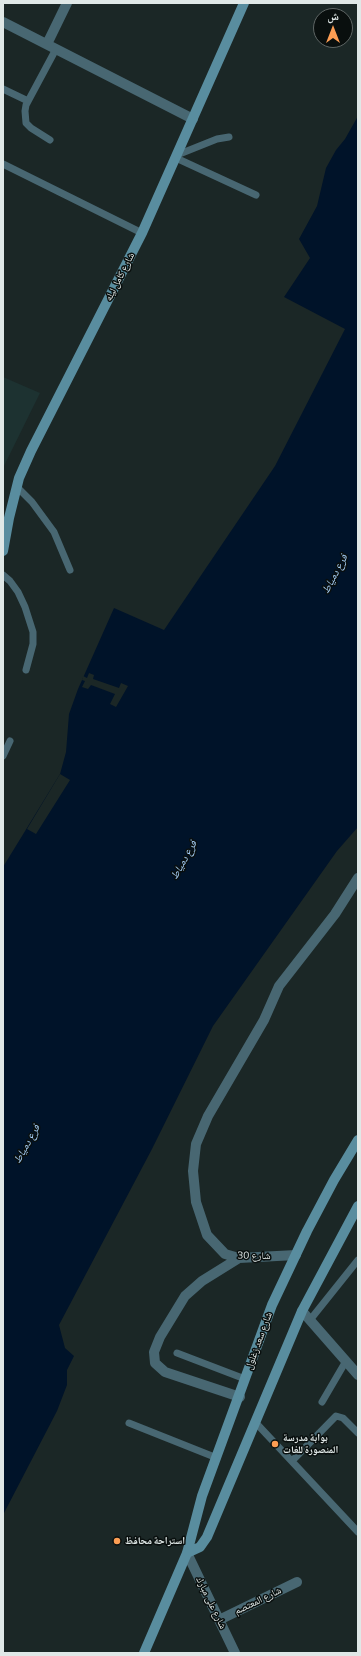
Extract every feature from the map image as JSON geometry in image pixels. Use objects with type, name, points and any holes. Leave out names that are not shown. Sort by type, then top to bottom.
[{"type":"main road","name":"شارع كامل ليله","points":[[3,551],[6,519],[30,451],[142,233],[244,3]]},
{"type":"main road","name":"شارع سعد زغلول","points":[[144,1653],[187,1553],[202,1496],[240,1397],[272,1306],[334,1180],[358,1140]]},
{"type":"main road","points":[[187,1553],[200,1546],[207,1537],[302,1311],[358,1206]]},
{"type":"street","points":[[51,47],[67,3]]},
{"type":"street","points":[[3,22],[193,119]]},
{"type":"street","name":"شارع 30","points":[[296,1255],[239,1258],[225,1254],[207,1235],[196,1202],[193,1171],[196,1144],[208,1116],[264,1020],[279,986],[335,914],[358,878]]},
{"type":"street","points":[[239,1258],[202,1281],[185,1296],[160,1337],[154,1352],[155,1363],[164,1372],[240,1397]]},
{"type":"street","points":[[302,1311],[358,1375]]},
{"type":"street","name":"شارع على مبارك","points":[[187,1553],[235,1653]]},
{"type":"street","name":"شارع المعتصم","points":[[219,1620],[297,1582]]},
{"type":"lane","points":[[50,140],[26,123],[25,111],[51,47]]},
{"type":"lane","points":[[3,89],[28,101]]},
{"type":"lane","points":[[176,156],[217,138],[229,137]]},
{"type":"lane","points":[[176,156],[256,195]]},
{"type":"lane","points":[[3,164],[142,233]]},
{"type":"lane","points":[[17,487],[32,502],[54,532],[70,570]]},
{"type":"lane","points":[[3,574],[18,592],[25,607],[33,632],[34,644],[26,670]]},
{"type":"lane","points":[[3,756],[10,741]]},
{"type":"lane","points":[[310,1320],[358,1260]]},
{"type":"lane","points":[[177,1353],[246,1379]]},
{"type":"lane","points":[[322,1402],[346,1361]]},
{"type":"lane","points":[[292,1461],[336,1416],[343,1418],[358,1434]]},
{"type":"lane","points":[[129,1423],[217,1458]]},
{"type":"lane","points":[[256,1423],[358,1532]]},
{"type":"shaded area","points":[[3,377],[40,393],[3,468]]},
{"type":"water","name":"فرع دمياط","points":[[358,116],[358,827],[337,851],[213,1026],[152,1149],[59,1325],[65,1348],[74,1356],[67,1370],[67,1385],[57,1411],[3,1515],[3,867],[60,774],[66,752],[69,714],[78,689],[114,608],[164,630],[275,466],[345,329],[284,297],[310,258],[299,239],[317,206],[326,168]]},
{"type":"pier","points":[[89,673],[94,675],[93,679],[119,688],[121,683],[128,686],[116,707],[110,704],[115,694],[91,685],[88,689],[82,687],[85,681],[82,680],[83,676],[87,678]]},
{"type":"pier","points":[[60,774],[70,780],[36,834],[27,829]]},
{"type":"place","name":"بوابة مدرسة المنصورة للغات","points":[[275,1444]]},
{"type":"place","name":"استراحة محافظ","points":[[117,1541]]}]
